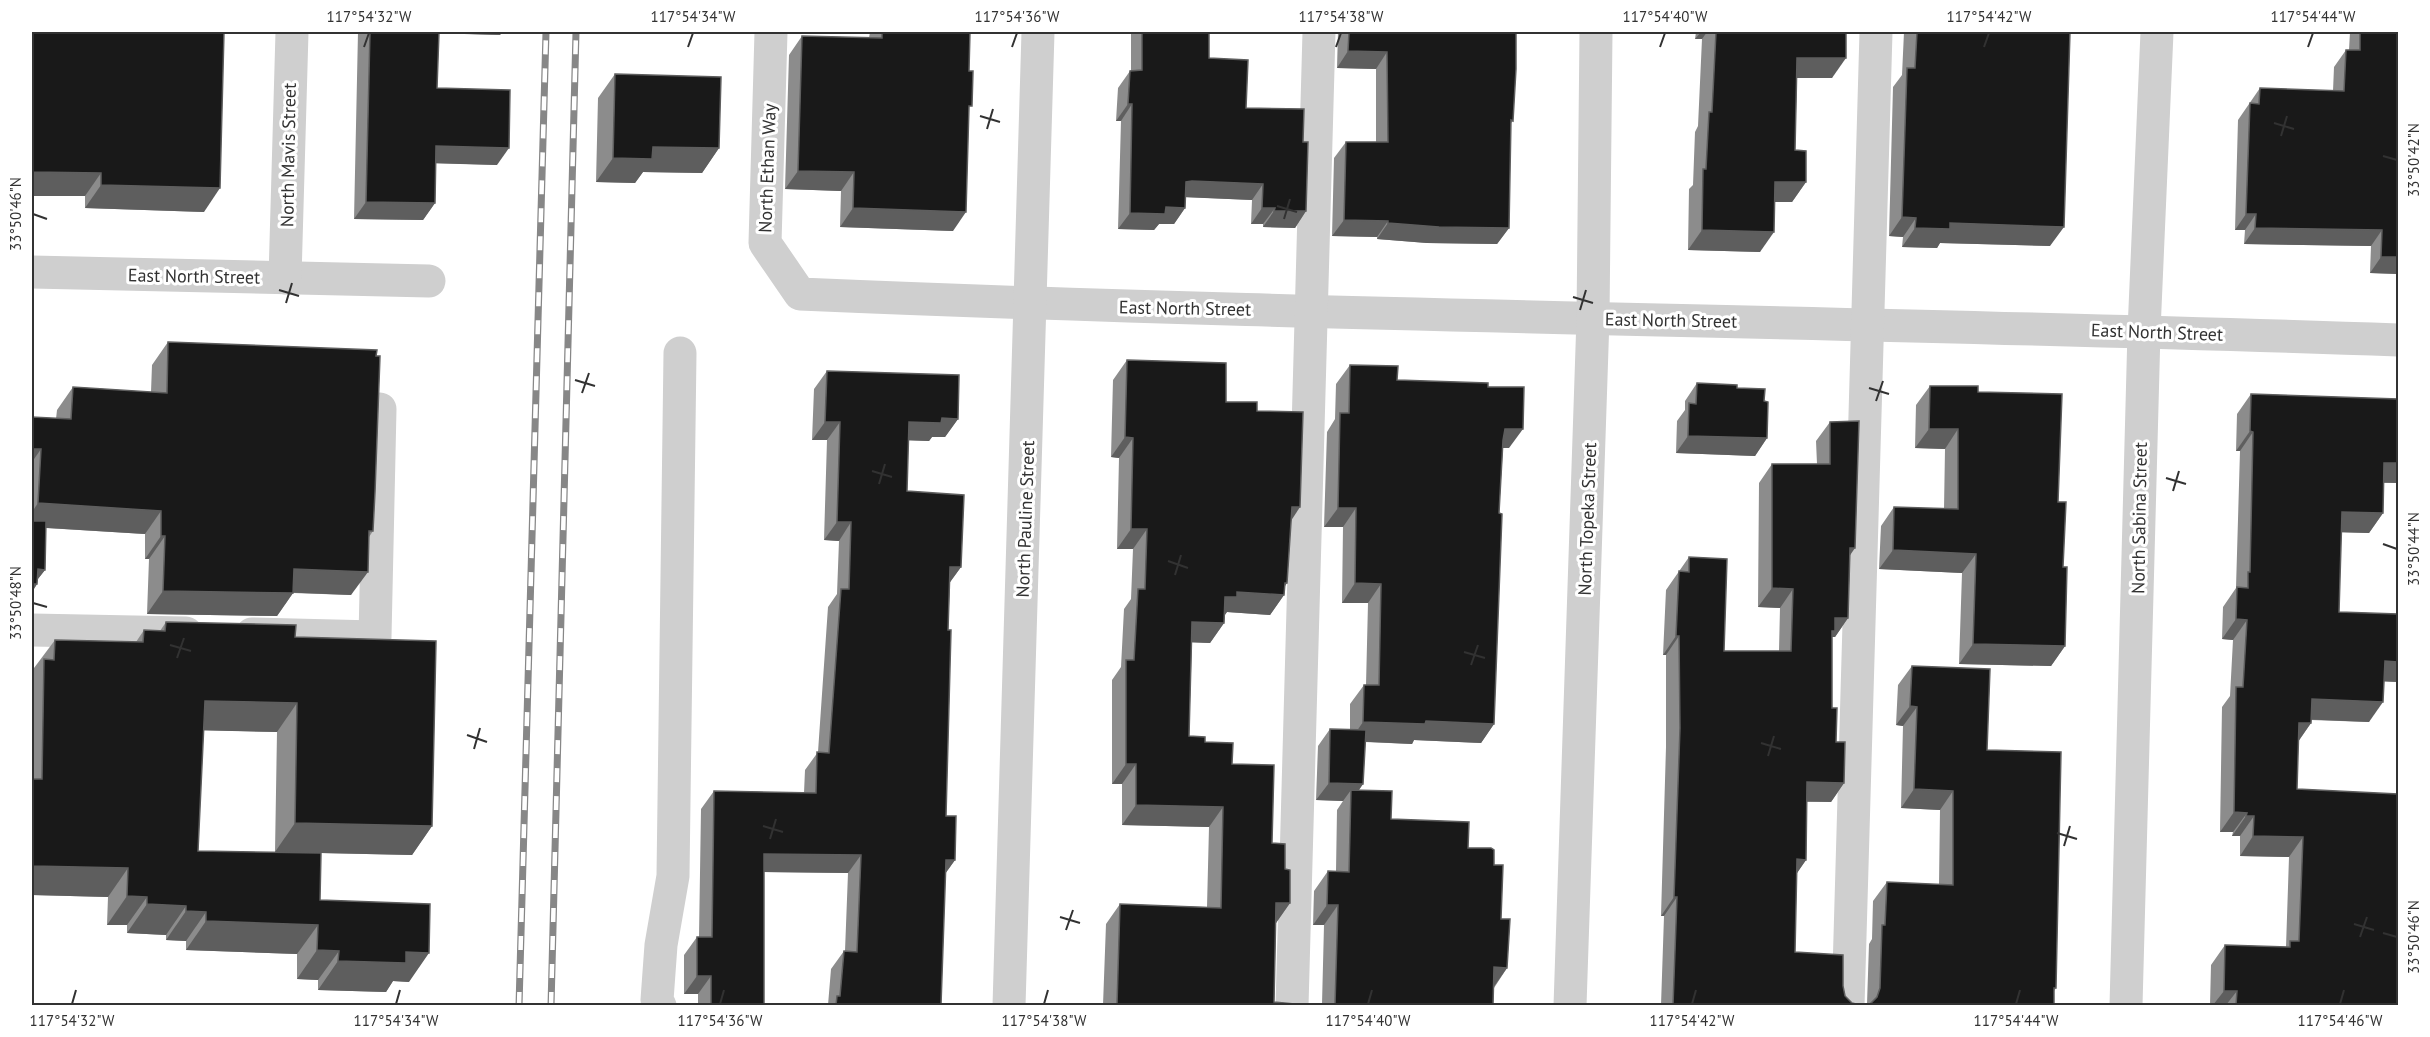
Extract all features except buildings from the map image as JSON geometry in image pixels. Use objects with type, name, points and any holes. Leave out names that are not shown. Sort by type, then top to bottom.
[{"type":"street","name":"North Mavis Street","points":[[285,278],[292,32]]},
{"type":"street","name":"North Ethan Way","points":[[771,32],[765,243],[800,294]]},
{"type":"street","name":"North Pauline Street","points":[[1010,1005],[1032,304],[1038,32]]},
{"type":"street","points":[[1292,1005],[1319,32]]},
{"type":"street","name":"North Topeka Street","points":[[1570,1005],[1593,318],[1596,32]]},
{"type":"street","points":[[1848,1005],[1876,32]]},
{"type":"street","name":"North Sabina Street","points":[[2127,1005],[2144,331],[2157,32]]},
{"type":"street","name":"East North Street","points":[[32,272],[429,281]]},
{"type":"street","name":"East North Street","points":[[800,294],[1032,304],[2144,331],[2398,340]]},
{"type":"street","points":[[660,1005],[657,1000],[662,945],[673,876],[680,353]]},
{"type":"street","points":[[32,630],[375,637],[380,409]]},
{"type":"railway","points":[[519,1006],[546,32]]},
{"type":"railway","points":[[551,1006],[576,32]]}]
